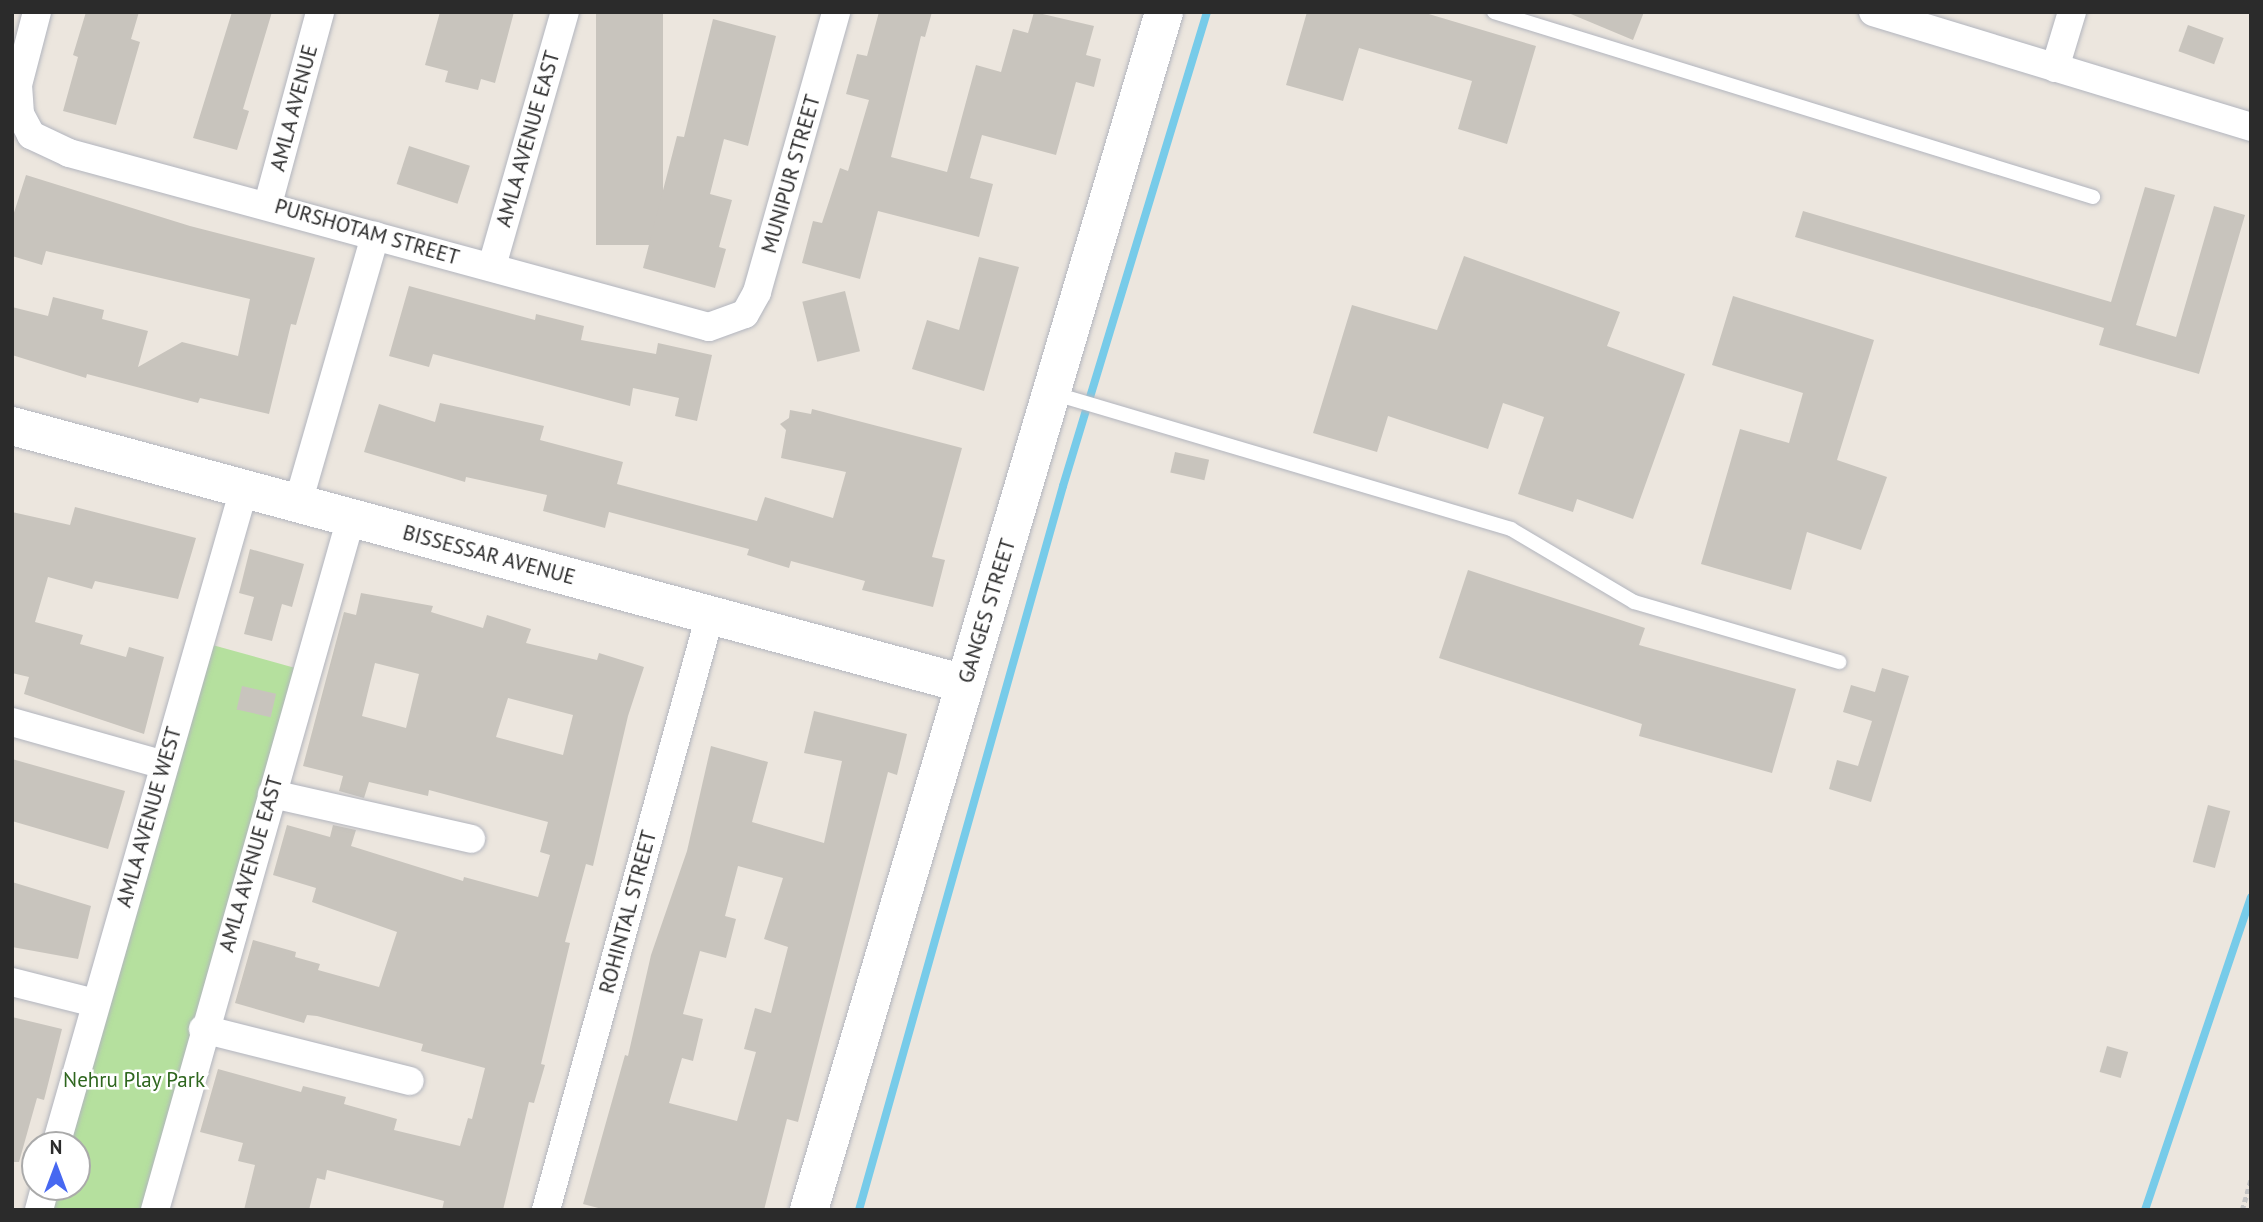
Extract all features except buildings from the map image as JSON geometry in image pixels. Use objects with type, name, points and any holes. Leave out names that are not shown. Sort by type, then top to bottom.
[{"type":"street","name":"PURSHOTAM STREET","points":[[37,12],[18,85],[20,114],[31,135],[68,153],[268,204],[709,327],[728,323]]},
{"type":"street","name":"AMLA AVENUE","points":[[268,204],[320,12]]},
{"type":"street","name":"AMLA AVENUE EAST","points":[[492,267],[565,12]]},
{"type":"street","name":"MUNIPUR STREET","points":[[728,323],[745,314],[757,292],[836,12]]},
{"type":"street","name":"GANGES STREET","points":[[809,1210],[965,684],[1065,397],[1164,12]]},
{"type":"street","points":[[1873,12],[2251,127]]},
{"type":"street","points":[[2055,68],[2072,12]]},
{"type":"street","points":[[298,503],[375,236]]},
{"type":"street","name":"BISSESSAR AVENUE","points":[[12,426],[965,684]]},
{"type":"street","name":"AMLA AVENUE WEST","points":[[60,1131],[244,489]]},
{"type":"street","name":"AMLA AVENUE EAST","points":[[155,1210],[203,1030],[351,518]]},
{"type":"street","name":"ROHINTAL STREET","points":[[546,1210],[710,615]]},
{"type":"street","points":[[12,722],[164,765]]},
{"type":"street","points":[[272,794],[471,839]]},
{"type":"street","points":[[12,982],[95,1003]]},
{"type":"street","points":[[203,1030],[410,1080]]},
{"type":"lane","points":[[1494,12],[2093,197]]},
{"type":"lane","points":[[1065,397],[1511,529],[1634,602],[1839,662]]},
{"type":"path","points":[[2242,1210],[2251,1178]]},
{"type":"green space","name":"Nehru Play Park","points":[[198,641],[306,671],[156,1210],[39,1210],[42,1201],[91,1201],[91,1131],[61,1131]]},
{"type":"waterway","points":[[859,1210],[1063,486],[1207,12]]},
{"type":"waterway","points":[[2145,1210],[2251,897]]}]
